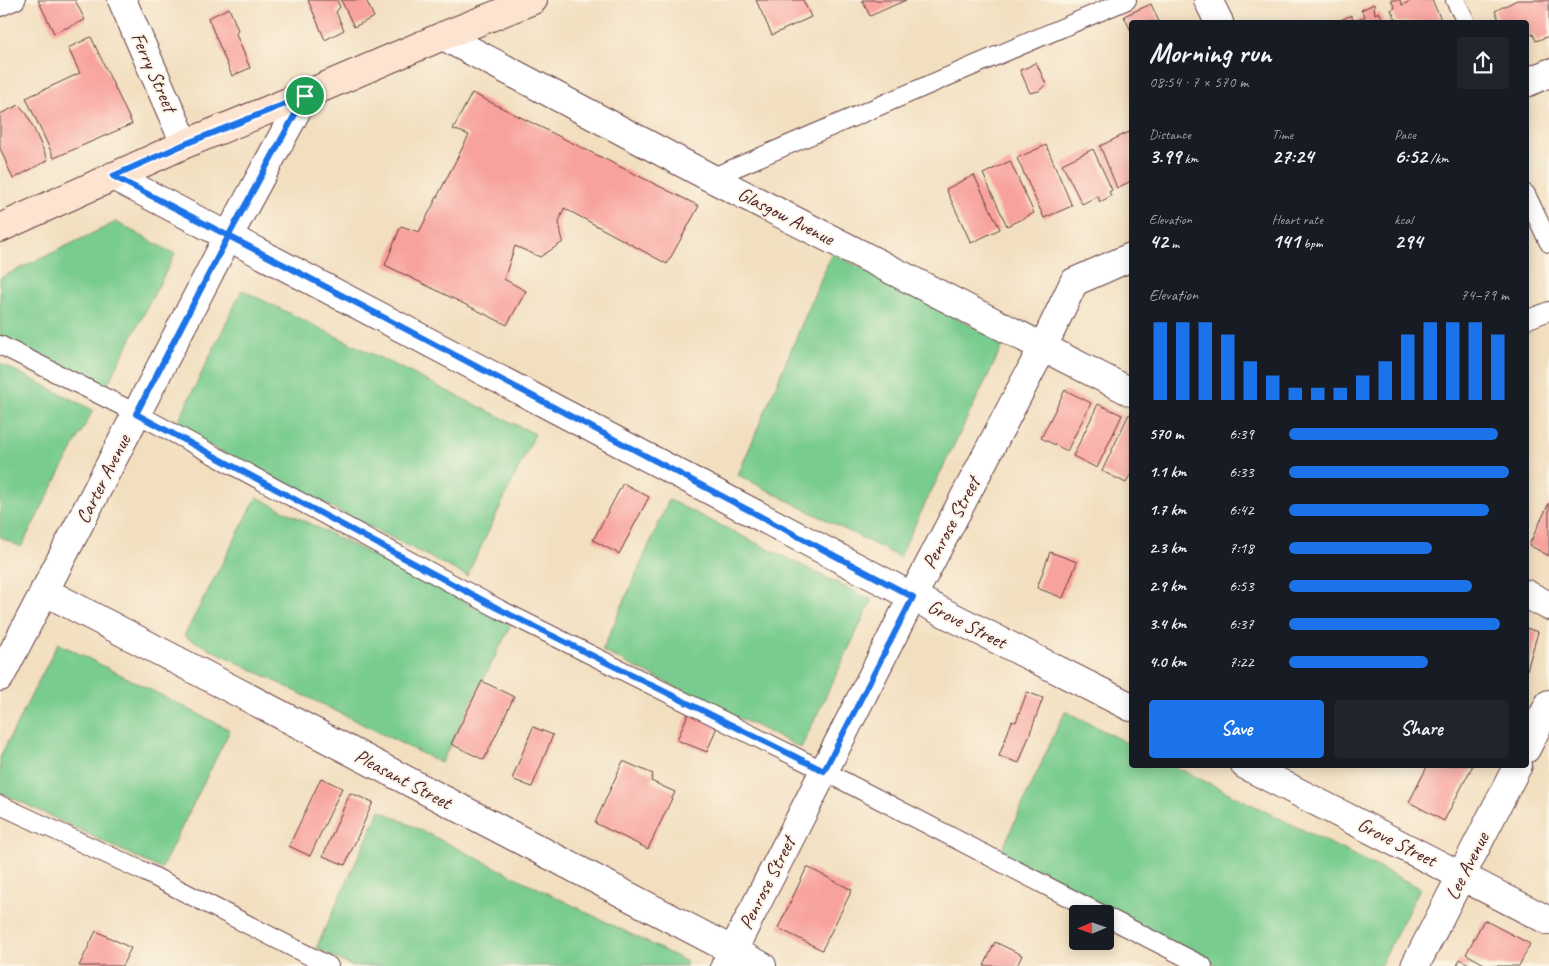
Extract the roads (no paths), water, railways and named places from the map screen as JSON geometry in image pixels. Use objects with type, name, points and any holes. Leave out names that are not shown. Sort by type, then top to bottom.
[{"type":"main road","points":[[0,228],[185,144],[305,96],[443,36],[533,0]]},
{"type":"street","name":"Ferry Street","points":[[122,0],[185,144]]},
{"type":"street","points":[[1208,0],[1218,20]]},
{"type":"street","name":"Glasgow Avenue","points":[[443,36],[711,178],[1129,391]]},
{"type":"street","points":[[1529,82],[1549,73]]},
{"type":"street","name":"Carter Avenue","points":[[0,677],[229,235],[305,96]]},
{"type":"street","name":"Grove Street","points":[[113,176],[229,235],[913,597],[1129,707]]},
{"type":"street","name":"Penrose Street","points":[[729,958],[1043,347],[1074,282],[1129,258]]},
{"type":"street","name":"Pleasant Street","points":[[44,591],[729,958],[762,966]]},
{"type":"street","points":[[1529,596],[1549,606]]},
{"type":"street","points":[[1529,743],[1549,704]]},
{"type":"street","name":"Grove Street","points":[[1251,768],[1549,921]]},
{"type":"street","name":"Lee Avenue","points":[[1415,966],[1516,768]]},
{"type":"lane","points":[[0,7],[16,0]]},
{"type":"lane","points":[[711,178],[1127,0]]},
{"type":"lane","points":[[1455,0],[1465,20]]},
{"type":"lane","points":[[1529,200],[1549,243]]},
{"type":"lane","points":[[1529,319],[1549,311]]},
{"type":"lane","points":[[0,346],[136,414],[499,609],[824,771],[1085,905]]},
{"type":"lane","points":[[0,805],[145,872],[329,966]]},
{"type":"lane","points":[[1114,921],[1203,966]]}]
